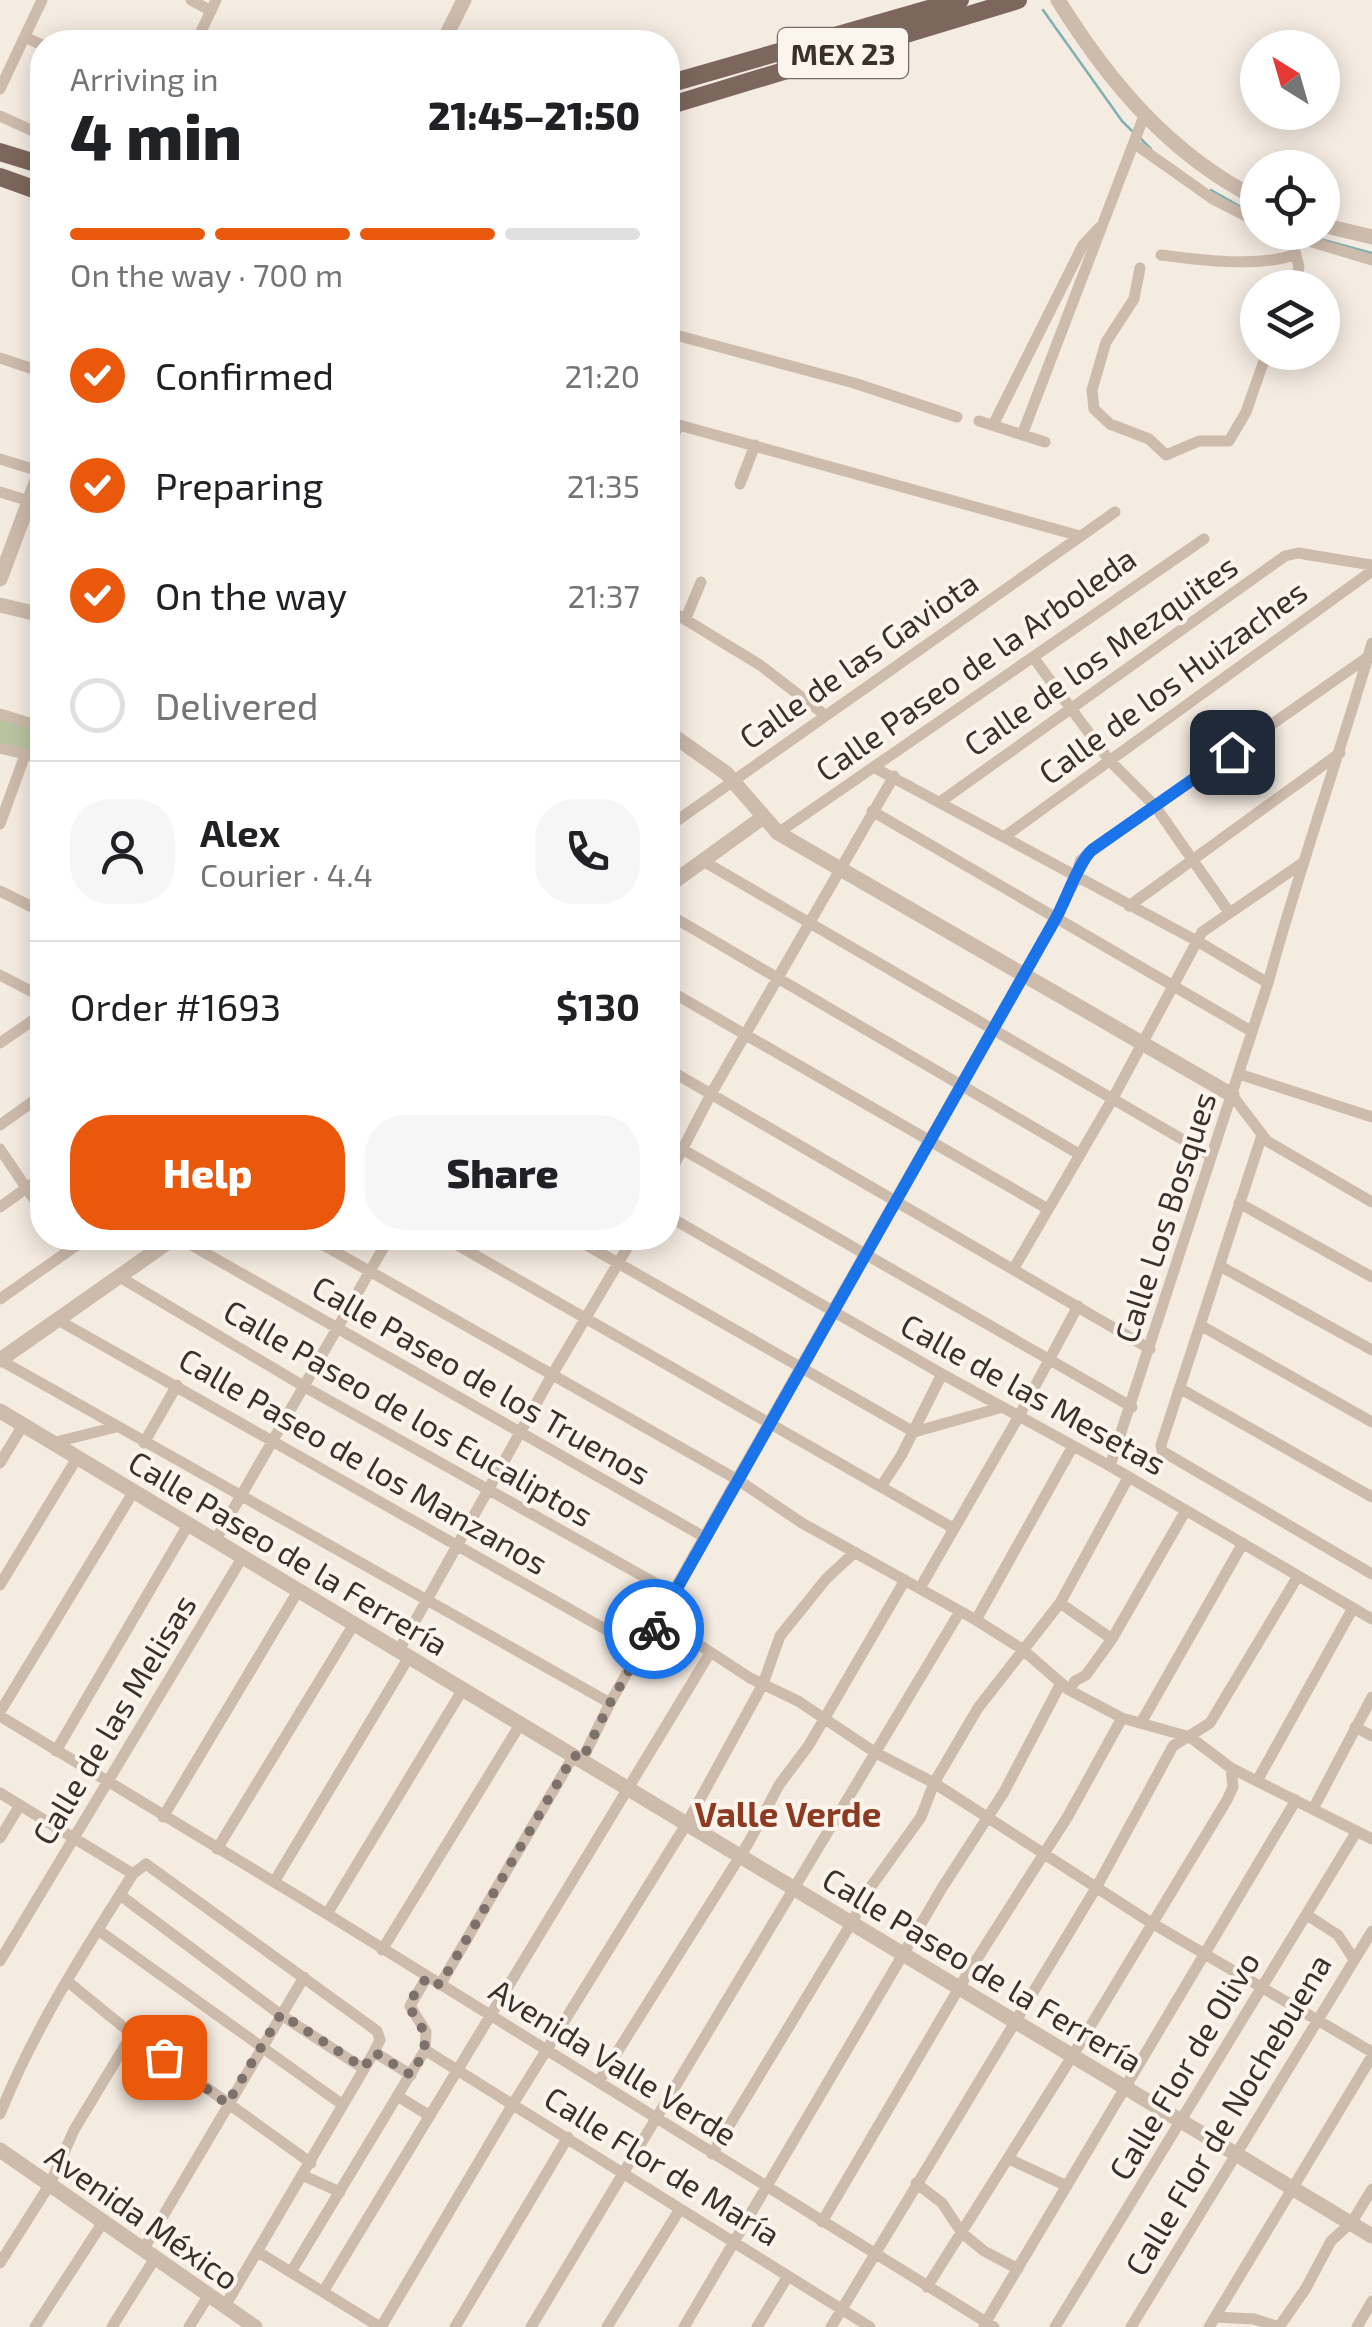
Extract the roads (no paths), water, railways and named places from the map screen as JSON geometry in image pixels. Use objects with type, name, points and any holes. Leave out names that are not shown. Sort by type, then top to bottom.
[{"type":"main road","name":"MEX 23","points":[[680,102],[960,0]]},
{"type":"main road","name":"MEX 23","points":[[680,81],[914,15],[1018,0]]},
{"type":"main road","points":[[0,152],[30,161]]},
{"type":"main road","points":[[0,177],[30,188]]},
{"type":"street","points":[[0,89],[42,0]]},
{"type":"street","points":[[190,0],[214,6],[202,30]]},
{"type":"street","points":[[449,30],[464,0]]},
{"type":"street","points":[[1058,0],[1102,65],[1138,133],[1213,199],[1240,213]]},
{"type":"street","points":[[25,36],[30,39]]},
{"type":"street","points":[[0,116],[30,130]]},
{"type":"street","points":[[1138,133],[1191,158],[1240,188]]},
{"type":"street","points":[[1022,435],[1138,133]]},
{"type":"street","points":[[993,426],[1083,245],[1103,224]]},
{"type":"street","points":[[1340,230],[1372,238]]},
{"type":"street","points":[[1295,250],[1298,270]]},
{"type":"street","points":[[1334,250],[1372,260]]},
{"type":"street","points":[[1161,255],[1195,260],[1264,260],[1296,254]]},
{"type":"street","points":[[1140,268],[1134,299],[1109,334],[1092,390],[1094,409],[1110,424],[1149,439],[1166,455],[1198,441],[1230,441],[1261,370]]},
{"type":"street","points":[[680,336],[854,383],[957,417]]},
{"type":"street","points":[[0,358],[30,368]]},
{"type":"street","points":[[979,421],[1046,442]]},
{"type":"street","points":[[680,426],[1080,536]]},
{"type":"street","points":[[740,484],[755,445]]},
{"type":"street","points":[[0,459],[30,467]]},
{"type":"street","points":[[0,492],[30,501]]},
{"type":"street","name":"Calle de las Gaviota","points":[[680,819],[1114,512]]},
{"type":"street","points":[[0,579],[30,516]]},
{"type":"street","name":"Calle Paseo de la Arboleda","points":[[778,833],[1204,539]]},
{"type":"street","name":"Calle de los Mezquites","points":[[940,802],[1284,556],[1294,553],[1372,568]]},
{"type":"street","name":"Calle de los Huizaches","points":[[1004,837],[1372,568]]},
{"type":"street","points":[[686,618],[700,582]]},
{"type":"street","points":[[0,604],[30,612]]},
{"type":"street","points":[[680,615],[760,665],[825,715]]},
{"type":"street","name":"Calle Los Bosques","points":[[1110,1466],[1268,983],[1372,643]]},
{"type":"street","points":[[1033,657],[1109,760],[1155,806],[1228,912]]},
{"type":"street","points":[[440,1985],[660,1619],[1056,918],[1084,856],[1368,657]]},
{"type":"street","points":[[0,714],[30,723]]},
{"type":"street","points":[[680,739],[734,781],[778,833],[1232,1095],[1262,1135],[1278,1148],[1372,1202]]},
{"type":"street","points":[[0,748],[30,755]]},
{"type":"street","points":[[1129,906],[1340,753]]},
{"type":"street","points":[[0,824],[25,754]]},
{"type":"street","points":[[876,768],[1197,940],[1268,983]]},
{"type":"street","points":[[680,1154],[894,776]]},
{"type":"street","points":[[872,811],[1251,1031]]},
{"type":"street","points":[[680,878],[762,818]]},
{"type":"street","points":[[702,862],[1211,1156]]},
{"type":"street","points":[[1014,1268],[1202,932],[1304,862]]},
{"type":"street","points":[[0,891],[30,906]]},
{"type":"street","points":[[680,921],[1080,1154]]},
{"type":"street","points":[[0,976],[30,991]]},
{"type":"street","points":[[680,997],[1048,1209]]},
{"type":"street","points":[[0,1044],[30,1023]]},
{"type":"street","points":[[1239,1074],[1372,1117]]},
{"type":"street","points":[[680,1076],[1150,1350]]},
{"type":"street","points":[[0,1125],[30,1104]]},
{"type":"street","points":[[1262,1135],[1162,1452],[1372,1574]]},
{"type":"street","points":[[0,1149],[30,1192]]},
{"type":"street","points":[[682,1150],[1132,1406]]},
{"type":"street","points":[[0,1207],[30,1186]]},
{"type":"street","points":[[1240,1204],[1372,1277]]},
{"type":"street","name":"Calle de las Mesetas","points":[[680,1223],[1110,1466],[1372,1620]]},
{"type":"street","points":[[0,1299],[70,1250]]},
{"type":"street","points":[[158,1250],[0,1360],[610,1703]]},
{"type":"street","name":"Calle Paseo de los Truenos","points":[[198,1250],[706,1538]]},
{"type":"street","points":[[333,1250],[976,1620],[1022,1649],[1065,1686],[1122,1718],[1190,1736],[1230,1768],[1367,1834]]},
{"type":"street","points":[[215,1541],[382,1250]]},
{"type":"street","points":[[466,1250],[953,1528]]},
{"type":"street","points":[[595,1250],[914,1432],[1004,1406]]},
{"type":"street","points":[[274,1882],[404,1654],[426,1600],[626,1250]]},
{"type":"street","points":[[1220,1266],[1372,1350]]},
{"type":"street","name":"Calle Paseo de los Eucaliptos","points":[[118,1276],[305,1387],[674,1593]]},
{"type":"street","points":[[920,1588],[1078,1306]]},
{"type":"street","name":"Calle Paseo de los Manzanos","points":[[58,1320],[642,1650]]},
{"type":"street","points":[[1200,1325],[1372,1422]]},
{"type":"street","points":[[882,1485],[942,1374]]},
{"type":"street","points":[[144,1443],[176,1385]]},
{"type":"street","points":[[1181,1389],[1372,1497]]},
{"type":"street","name":"Calle Paseo de la Ferrería","points":[[0,1411],[1372,2236]]},
{"type":"street","points":[[0,1463],[23,1425]]},
{"type":"street","points":[[52,1444],[116,1427]]},
{"type":"street","points":[[976,1620],[1073,1446]]},
{"type":"street","points":[[0,1585],[77,1458]]},
{"type":"street","points":[[712,2154],[870,1888],[920,1817],[934,1783],[978,1708],[1060,1603],[1128,1478]]},
{"type":"street","points":[[0,1714],[134,1491]]},
{"type":"street","points":[[684,2327],[764,2186],[839,2068],[1065,1686],[1086,1675],[1112,1639],[1186,1510]]},
{"type":"street","points":[[56,1751],[188,1525]]},
{"type":"street","points":[[1142,1722],[1243,1543]]},
{"type":"street","points":[[258,2252],[380,2327],[687,1823],[763,1684],[780,1636],[796,1613],[854,1552]]},
{"type":"street","name":"Calle de las Melisas","points":[[0,1961],[242,1558]]},
{"type":"street","points":[[832,2327],[1096,1888],[1173,1746],[1210,1723],[1298,1576]]},
{"type":"street","points":[[599,2081],[741,1856],[779,1785],[809,1746],[905,1580]]},
{"type":"street","points":[[164,1817],[298,1591]]},
{"type":"street","points":[[1060,1603],[1112,1639]]},
{"type":"street","points":[[1258,1780],[1354,1608]]},
{"type":"street","points":[[531,2327],[960,1613]]},
{"type":"street","points":[[660,1619],[710,1653],[798,1701],[876,1753],[934,1783],[1150,1922],[1372,2054],[1212,2322]]},
{"type":"street","points":[[217,1849],[354,1624]]},
{"type":"street","points":[[323,2292],[710,1653]]},
{"type":"street","points":[[327,1914],[463,1689]]},
{"type":"street","points":[[1313,1809],[1372,1697]]},
{"type":"street","name":"Avenida Valle Verde","points":[[0,1714],[988,2325]]},
{"type":"street","points":[[822,2222],[959,1989],[1068,1816],[1122,1718]]},
{"type":"street","points":[[382,1950],[521,1723]]},
{"type":"street","points":[[1355,1726],[1372,1736]]},
{"type":"street","points":[[928,2287],[1227,1800],[1233,1786],[1230,1768]]},
{"type":"street","points":[[0,1793],[132,1874]]},
{"type":"street","points":[[988,2325],[1296,1800]]},
{"type":"street","points":[[0,1838],[20,1805]]},
{"type":"street","name":"Calle Flor de Olivo","points":[[1055,2327],[1307,1915],[1367,1834]]},
{"type":"street","points":[[0,2114],[5,2079],[132,1874],[146,1864],[380,2036],[225,2306]]},
{"type":"street","points":[[120,1895],[281,2014],[364,2068]]},
{"type":"street","points":[[1307,1915],[1338,1935],[1353,1958]]},
{"type":"street","points":[[98,1930],[343,2105]]},
{"type":"street","name":"Calle Flor de Nochebuena","points":[[1132,2327],[1372,1931]]},
{"type":"street","points":[[112,2327],[227,2104],[304,1977]]},
{"type":"street","points":[[291,2272],[425,2050],[426,2032],[410,2006],[427,1977]]},
{"type":"street","points":[[67,1981],[132,2034],[310,2162]]},
{"type":"street","points":[[0,2263],[50,2184],[74,2130],[132,2034]]},
{"type":"street","name":"Calle Flor de María","points":[[425,2050],[870,2327]]},
{"type":"street","points":[[374,2052],[411,2075]]},
{"type":"street","points":[[399,2098],[430,2116]]},
{"type":"street","points":[[455,2327],[568,2136]]},
{"type":"street","name":"Avenida México","points":[[0,2150],[255,2327]]},
{"type":"street","points":[[1009,2158],[1067,2186]]},
{"type":"street","points":[[302,2176],[340,2192]]},
{"type":"street","points":[[916,2183],[942,2203],[962,2233],[984,2251],[1018,2269]]},
{"type":"street","points":[[1212,2322],[1254,2320],[1279,2327],[1331,2241],[1352,2222],[1372,2189]]},
{"type":"street","points":[[607,2327],[680,2209]]},
{"type":"street","points":[[35,2327],[102,2222]]},
{"type":"street","points":[[757,2327],[788,2276]]},
{"type":"street","points":[[189,2327],[209,2295]]},
{"type":"street","points":[[1357,2327],[1372,2301]]},
{"type":"waterway","points":[[1043,10],[1133,132]]},
{"type":"waterway","points":[[1139,137],[1151,149]]},
{"type":"waterway","points":[[1211,190],[1240,206]]},
{"type":"waterway","points":[[1340,244],[1372,253]]},
{"type":"district","name":"Valle Verde","points":[[788,1813]]}]
